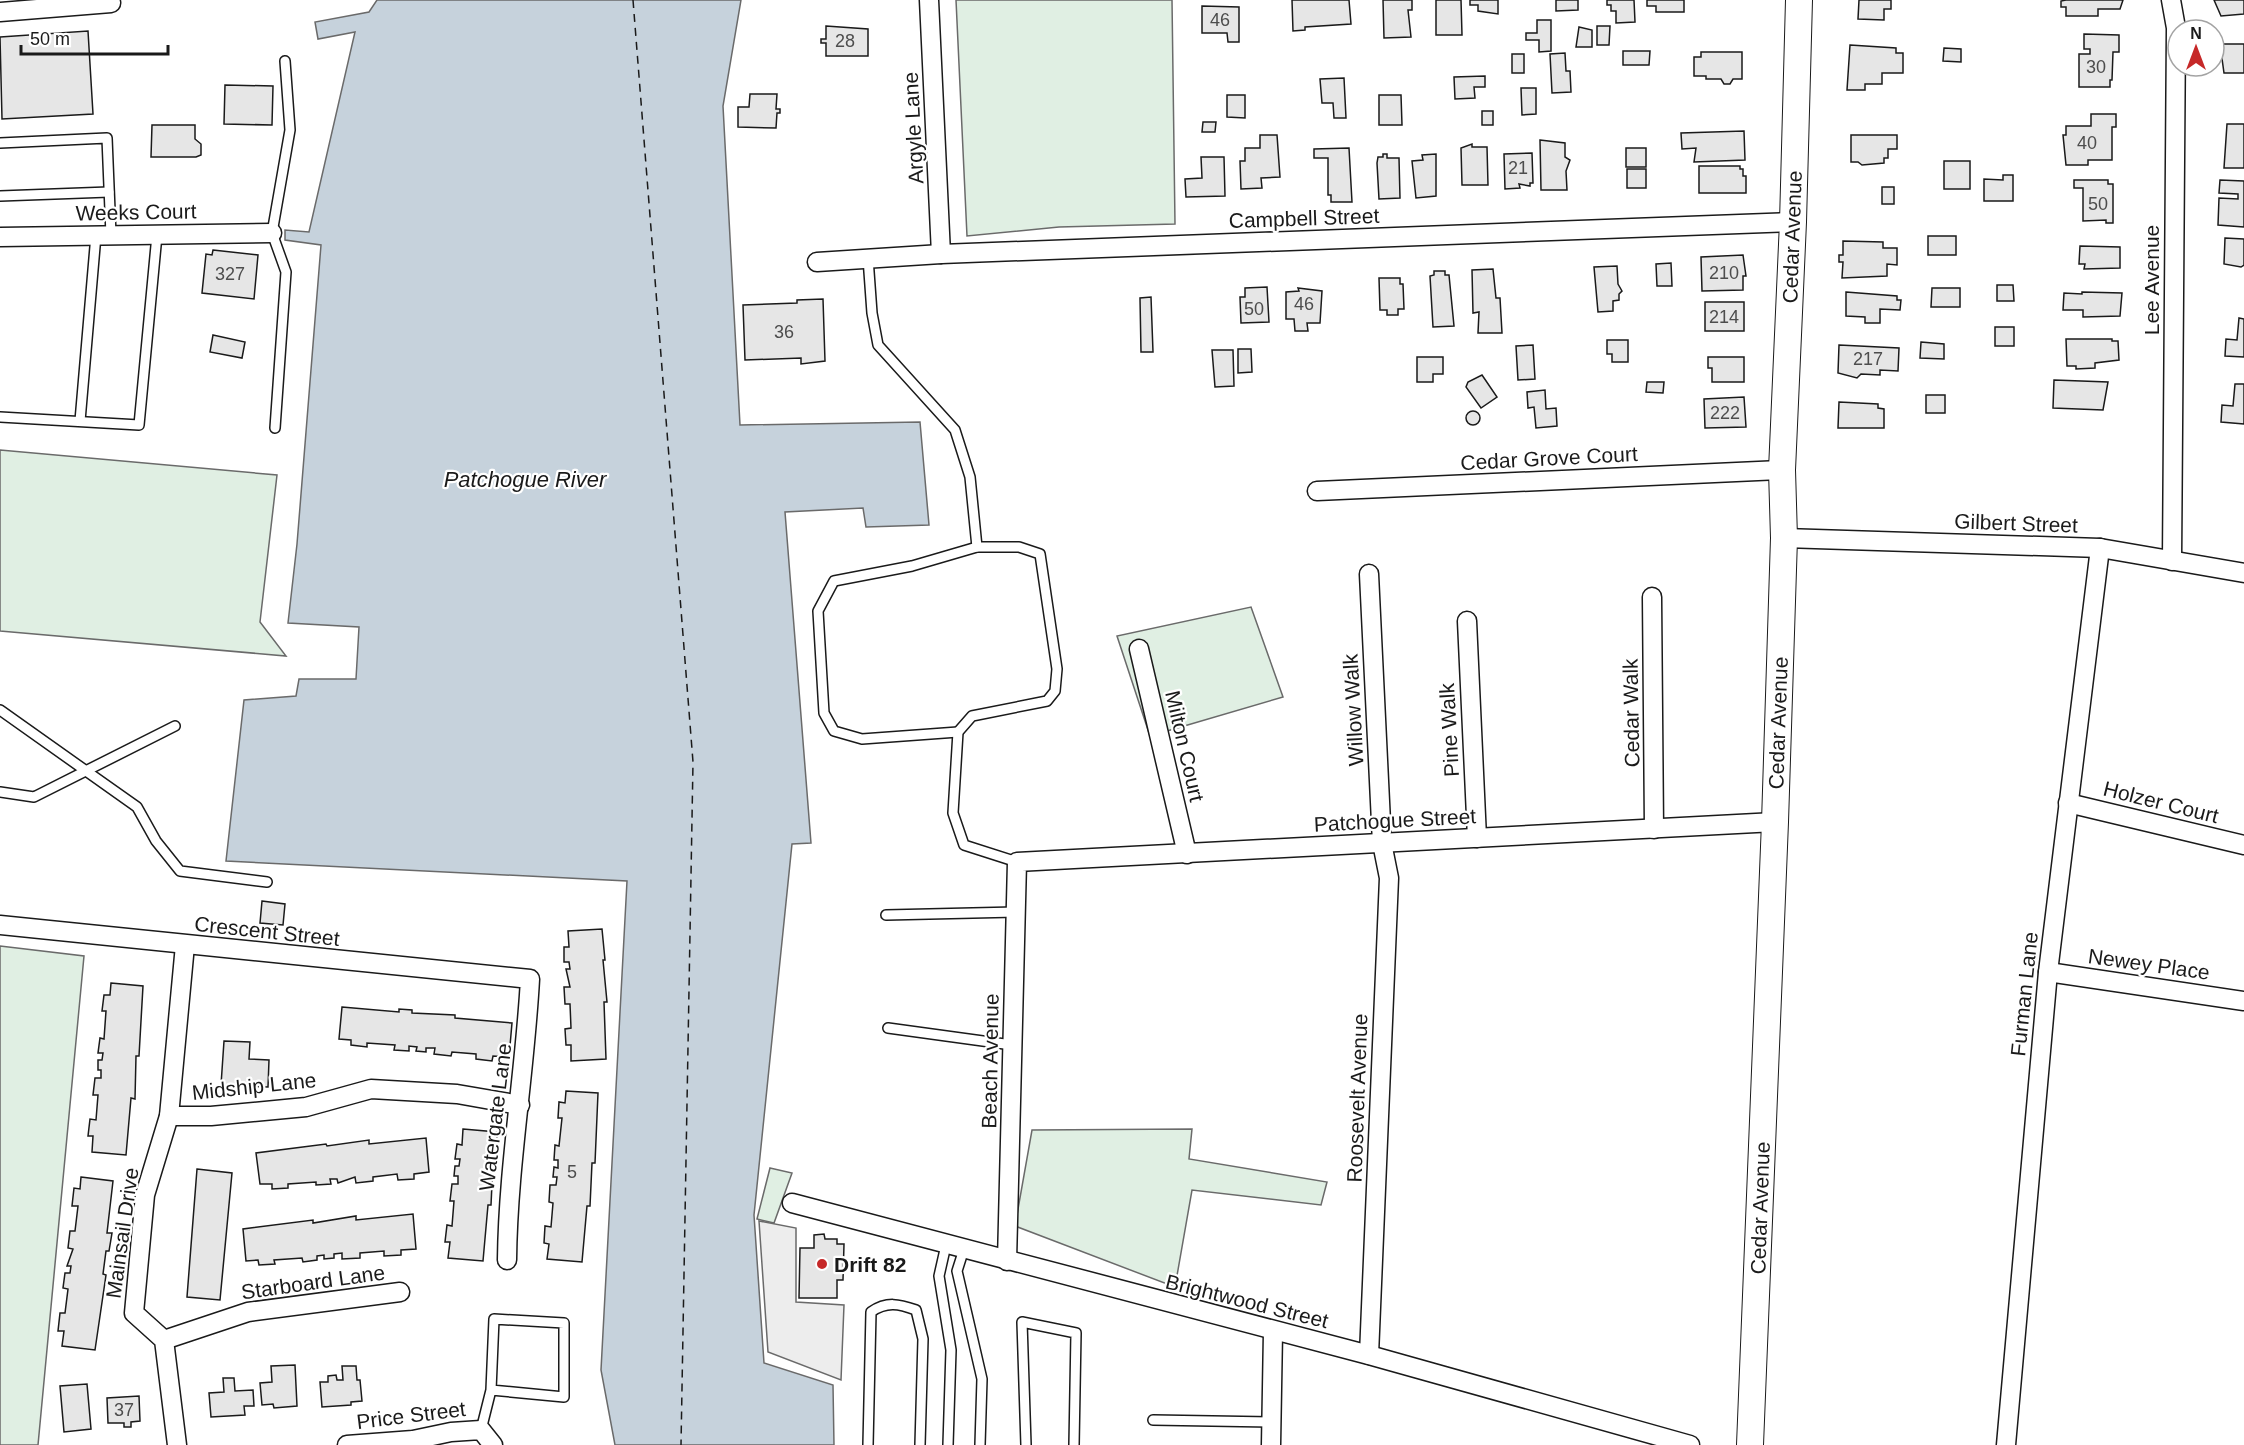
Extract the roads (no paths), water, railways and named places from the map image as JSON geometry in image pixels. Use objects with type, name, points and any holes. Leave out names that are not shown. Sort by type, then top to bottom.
[{"type":"street","name":"Argyle Lane","points":[[929,0],[941,254]]},
{"type":"street","name":"Cedar Avenue","points":[[1750,1445],[1775,822],[1784,538],[1782,470],[1794,222],[1799,0]]},
{"type":"street","name":"Lee Avenue","points":[[2171,0],[2176,28],[2172,561]]},
{"type":"street","points":[[0,12],[111,2]]},
{"type":"street","name":"Campbell Street","points":[[817,262],[941,254],[1794,222]]},
{"type":"street","name":"Weeks Court","points":[[0,237],[272,232]]},
{"type":"street","name":"Cedar Grove Court","points":[[1317,491],[1782,470]]},
{"type":"street","name":"Gilbert Street","points":[[1784,538],[2100,548],[2244,573]]},
{"type":"street","name":"Furman Lane","points":[[2006,1445],[2048,972],[2100,548]]},
{"type":"street","name":"Willow Walk","points":[[1369,574],[1382,843]]},
{"type":"street","name":"Cedar Walk","points":[[1652,597],[1654,829]]},
{"type":"street","name":"Pine Walk","points":[[1467,621],[1477,838]]},
{"type":"street","name":"Milton Court","points":[[1138,649],[1187,854]]},
{"type":"street","name":"Holzer Court","points":[[2068,803],[2244,845]]},
{"type":"street","name":"Patchogue Street","points":[[1017,862],[1775,822]]},
{"type":"street","name":"Roosevelt Avenue","points":[[1369,1355],[1389,878],[1382,843]]},
{"type":"street","name":"Beach Avenue","points":[[1007,1261],[1017,862]]},
{"type":"street","name":"Crescent Street","points":[[0,925],[530,979]]},
{"type":"street","name":"Mainsail Drive","points":[[164,1340],[134,1313],[145,1195],[169,1116],[185,945]]},
{"type":"street","name":"Newey Place","points":[[2048,972],[2244,1001]]},
{"type":"street","name":"Watergate Lane","points":[[507,1260],[508,1202],[520,1105],[530,979]]},
{"type":"street","name":"Midship Lane","points":[[169,1116],[211,1116],[306,1107],[371,1089],[457,1094],[520,1105]]},
{"type":"street","name":"Brightwood Street","points":[[792,1203],[1274,1332],[1369,1355],[1690,1445]]},
{"type":"street","name":"Starboard Lane","points":[[164,1340],[248,1312],[400,1292]]},
{"type":"street","points":[[1271,1445],[1274,1332]]},
{"type":"street","points":[[164,1340],[177,1445]]},
{"type":"street","points":[[481,1430],[493,1445]]},
{"type":"street","name":"Price Street","points":[[347,1445],[413,1440],[451,1432],[481,1430]]},
{"type":"lane","points":[[275,428],[286,272],[272,232],[290,130],[285,61]]},
{"type":"lane","points":[[0,143],[107,138],[109,192],[80,421]]},
{"type":"lane","points":[[0,196],[109,192]]},
{"type":"lane","points":[[0,417],[139,425],[157,234]]},
{"type":"lane","points":[[868,258],[872,313],[878,345],[955,430],[970,477],[977,547]]},
{"type":"lane","points":[[958,732],[862,739],[834,731],[824,713],[818,611],[834,581],[912,566],[977,547],[1019,547],[1040,554],[1057,669],[1055,691],[1047,701],[972,717],[958,732],[953,813],[964,845],[1017,862]]},
{"type":"lane","points":[[0,710],[8,718],[136,807],[156,841],[180,871],[267,882]]},
{"type":"lane","points":[[0,792],[34,797],[175,726]]},
{"type":"lane","points":[[886,915],[1016,912]]},
{"type":"lane","points":[[888,1029],[1012,1045]]},
{"type":"lane","points":[[945,1245],[939,1276],[951,1350],[948,1445]]},
{"type":"lane","points":[[964,1250],[957,1271],[982,1379],[980,1445]]},
{"type":"lane","points":[[868,1445],[871,1312],[881,1304],[900,1304],[916,1310],[923,1339],[920,1445]]},
{"type":"lane","points":[[481,1430],[492,1390],[494,1319],[564,1323],[564,1397],[492,1390]]},
{"type":"lane","points":[[1026,1445],[1022,1322],[1076,1333],[1074,1445]]},
{"type":"lane","points":[[1153,1420],[1271,1422]]},
{"type":"water","name":"Patchogue River","points":[[377,0],[741,0],[723,106],[740,425],[920,422],[929,525],[866,527],[863,508],[785,512],[811,843],[792,844],[754,1215],[764,1363],[833,1385],[834,1445],[615,1445],[601,1370],[627,881],[226,861],[244,700],[296,696],[299,679],[356,679],[359,627],[288,623],[297,544],[321,245],[285,240],[285,230],[309,232],[355,32],[318,39],[315,22],[369,12]]},
{"type":"place","name":"Drift 82","points":[[822,1264]]}]
